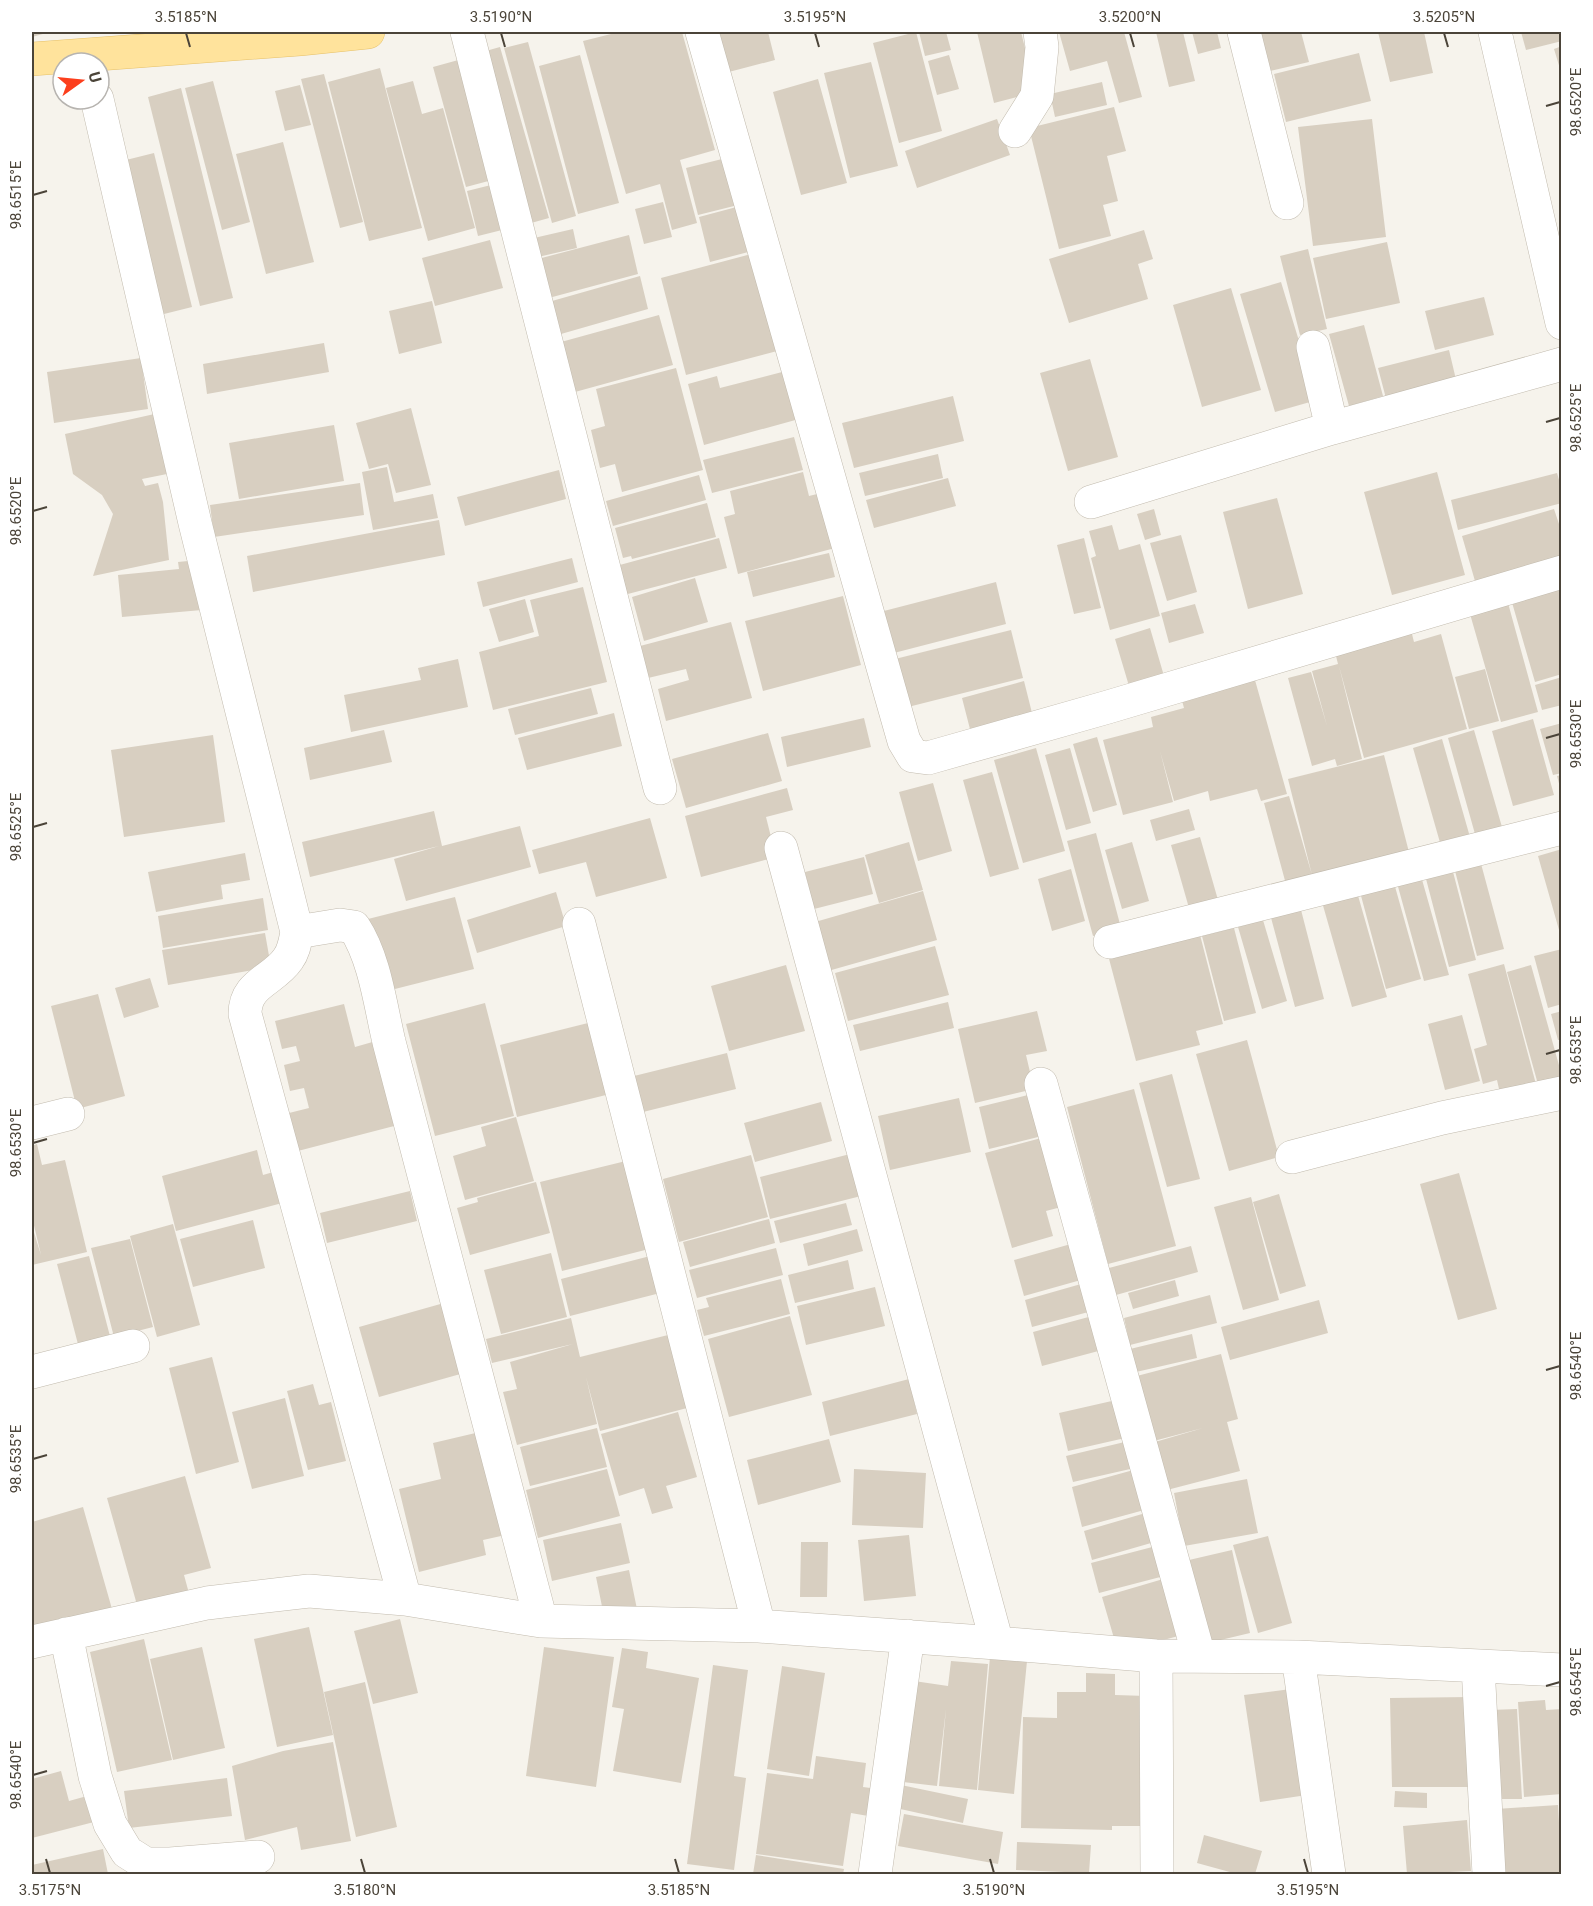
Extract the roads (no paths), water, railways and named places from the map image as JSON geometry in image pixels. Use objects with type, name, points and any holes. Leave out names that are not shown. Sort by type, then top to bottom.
[{"type":"main road","points":[[111,56],[300,35],[368,32]]},
{"type":"main road","points":[[32,58],[51,58]]},
{"type":"street","points":[[467,32],[660,788]]},
{"type":"street","points":[[702,32],[904,741],[913,756],[928,758],[1108,707],[1562,572]]},
{"type":"street","points":[[1015,132],[1037,96],[1042,57],[1040,32]]},
{"type":"street","points":[[1244,32],[1287,203]]},
{"type":"street","points":[[1495,32],[1562,323]]},
{"type":"street","points":[[100,111],[195,522],[297,932],[293,952],[248,995],[245,1014],[405,1599]]},
{"type":"street","points":[[1313,347],[1332,428]]},
{"type":"street","points":[[1091,502],[1332,428],[1562,364]]},
{"type":"street","points":[[1110,942],[1562,828]]},
{"type":"street","points":[[781,848],[997,1643]]},
{"type":"street","points":[[579,924],[759,1626]]},
{"type":"street","points":[[297,932],[340,925],[354,927],[372,970],[388,1042],[541,1621]]},
{"type":"street","points":[[1041,1084],[1198,1656]]},
{"type":"street","points":[[1292,1157],[1442,1118],[1562,1093]]},
{"type":"street","points":[[32,1123],[68,1113]]},
{"type":"street","points":[[32,1372],[133,1346]]},
{"type":"street","points":[[32,1642],[207,1603],[309,1591],[405,1599],[541,1621],[759,1626],[1156,1656],[1298,1657],[1562,1670]]},
{"type":"street","points":[[66,1634],[95,1776],[110,1824],[127,1852],[146,1864],[258,1857]]},
{"type":"street","points":[[875,1875],[908,1636]]},
{"type":"street","points":[[1156,1656],[1157,1875]]},
{"type":"street","points":[[1298,1657],[1329,1875]]},
{"type":"street","points":[[1478,1666],[1489,1875]]}]
